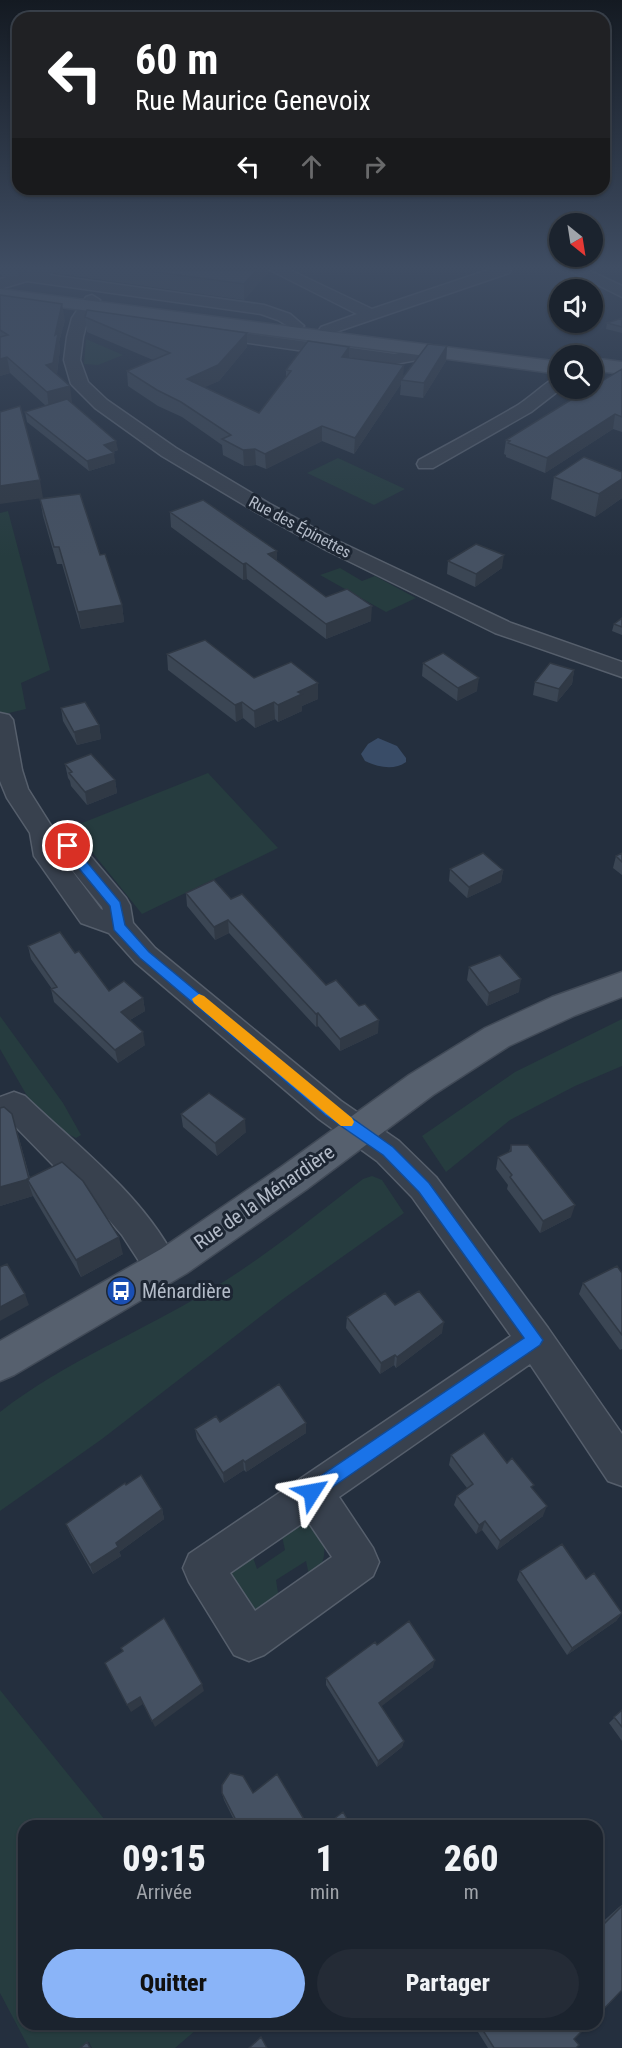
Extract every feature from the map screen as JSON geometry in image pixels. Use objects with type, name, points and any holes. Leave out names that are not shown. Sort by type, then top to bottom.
[{"type":"main road","points":[[604,366],[622,368]]},
{"type":"main road","points":[[603,373],[622,376]]},
{"type":"main road","name":"Rue de la Ménardière","points":[[0,1362],[162,1267],[294,1178],[421,1085],[498,1037],[564,1006],[622,984]]},
{"type":"street","name":"Rue des Épinettes","points":[[74,366],[80,384],[101,404],[185,464],[333,546],[503,628],[622,670]]},
{"type":"street","points":[[426,464],[525,408],[549,391]]},
{"type":"street","points":[[1,720],[9,766],[9,797],[48,843],[46,856],[92,916],[118,927],[145,955],[330,1110],[388,1151],[424,1187],[535,1340],[610,1429],[622,1467]]},
{"type":"street","points":[[0,1110],[14,1105],[66,1156],[97,1182],[134,1225],[162,1267]]},
{"type":"street","points":[[312,1492],[535,1340]]},
{"type":"green space","points":[[338,458],[405,489],[374,505],[307,473]]},
{"type":"green space","points":[[8,511],[50,670],[21,683],[26,709],[0,715],[0,513]]},
{"type":"green space","points":[[340,568],[362,581],[375,576],[416,598],[386,612],[320,575]]},
{"type":"green space","points":[[208,773],[278,848],[142,914],[72,827]]},
{"type":"green space","points":[[0,1016],[63,1103],[81,1135],[76,1138],[41,1120],[0,1049]]},
{"type":"green space","points":[[622,1019],[622,1066],[575,1086],[510,1120],[446,1172],[422,1136],[515,1072]]},
{"type":"green space","points":[[372,1176],[382,1180],[404,1213],[283,1299],[102,1439],[0,1511],[0,1412],[76,1362],[230,1278],[363,1179]]},
{"type":"green space","points":[[304,1512],[318,1532],[324,1547],[318,1573],[311,1585],[306,1561],[276,1580],[280,1606],[256,1613],[232,1578],[232,1566],[248,1543],[257,1569],[285,1550],[279,1522]]},
{"type":"green space","points":[[0,1690],[105,1820],[18,1820],[18,2027],[0,1993]]},
{"type":"green space","points":[[20,2030],[196,2030],[175,2048],[92,2048],[89,2042],[80,2048],[29,2048]]},
{"type":"water","points":[[378,738],[397,746],[406,758],[406,762],[386,767],[365,761],[361,754],[368,744]]},
{"type":"building","points":[[17,366],[47,366],[70,386],[47,392]]},
{"type":"building","points":[[140,366],[217,366],[187,379],[259,413],[291,371],[286,370],[289,366],[404,366],[355,438],[322,426],[265,454],[255,449],[243,450],[222,439],[231,435],[181,402],[127,371]]},
{"type":"building","points":[[412,366],[435,366],[424,383],[401,380]]},
{"type":"building","points":[[622,369],[622,417],[615,414],[547,458],[508,443],[510,441],[506,440],[572,399],[603,399],[603,380]]},
{"type":"building","points":[[67,399],[116,441],[104,445],[114,453],[87,461],[25,412]]},
{"type":"building","points":[[20,406],[40,480],[0,486],[0,412]]},
{"type":"building","points":[[584,457],[622,472],[622,479],[599,494],[554,477]]},
{"type":"building","points":[[80,494],[100,555],[105,554],[122,605],[78,612],[59,547],[54,547],[40,499]]},
{"type":"building","points":[[203,500],[277,551],[268,554],[326,597],[347,589],[372,606],[326,624],[246,563],[243,564],[170,512]]},
{"type":"building","points":[[476,544],[504,555],[476,574],[448,561]]},
{"type":"building","points":[[622,618],[622,627],[614,624]]},
{"type":"building","points":[[205,640],[254,678],[291,662],[318,683],[298,692],[302,694],[278,705],[274,702],[254,711],[242,702],[235,705],[167,654]]},
{"type":"building","points":[[443,653],[479,678],[458,688],[423,663]]},
{"type":"building","points":[[550,663],[574,670],[559,689],[535,682]]},
{"type":"building","points":[[85,702],[99,725],[74,732],[61,708]]},
{"type":"building","points":[[91,754],[115,780],[85,792],[69,773],[72,772],[65,764]]},
{"type":"building","points":[[483,853],[503,870],[469,887],[450,869]]},
{"type":"building","points":[[622,853],[622,862],[616,856]]},
{"type":"building","points":[[214,880],[231,899],[242,894],[326,985],[336,980],[359,1006],[365,1004],[379,1020],[340,1039],[228,920],[214,927],[186,893]]},
{"type":"building","points":[[60,932],[75,953],[79,951],[109,991],[124,981],[143,998],[121,1012],[143,1032],[115,1050],[51,989],[57,987],[28,946]]},
{"type":"building","points":[[500,955],[521,979],[489,993],[469,967]]},
{"type":"building","points":[[209,1093],[245,1119],[215,1143],[181,1114]]},
{"type":"building","points":[[4,1107],[12,1114],[29,1179],[0,1187],[0,1108]]},
{"type":"building","points":[[511,1145],[528,1145],[575,1205],[543,1221],[498,1157],[511,1151]]},
{"type":"building","points":[[62,1162],[83,1181],[119,1237],[76,1260],[27,1179]]},
{"type":"building","points":[[7,1264],[25,1294],[0,1307],[0,1267]]},
{"type":"building","points":[[617,1266],[622,1273],[622,1335],[583,1283]]},
{"type":"building","points":[[419,1291],[444,1322],[397,1357],[395,1355],[381,1363],[347,1317],[385,1293],[395,1305]]},
{"type":"building","points":[[279,1384],[306,1423],[245,1462],[243,1460],[223,1473],[195,1429],[216,1416],[220,1422]]},
{"type":"building","points":[[484,1433],[507,1463],[512,1458],[534,1485],[531,1487],[547,1506],[500,1541],[485,1521],[479,1525],[457,1496],[473,1484],[451,1455]]},
{"type":"building","points":[[141,1475],[162,1509],[116,1543],[118,1547],[90,1565],[66,1524],[125,1483],[126,1485]]},
{"type":"building","points":[[562,1544],[586,1579],[594,1573],[622,1613],[572,1648],[520,1571]]},
{"type":"building","points":[[164,1618],[202,1684],[152,1721],[140,1697],[127,1705],[105,1663],[123,1651],[121,1648]]},
{"type":"building","points":[[409,1621],[435,1660],[379,1703],[404,1741],[378,1761],[326,1678],[375,1642],[377,1645]]},
{"type":"building","points":[[622,1710],[622,1727],[614,1717]]},
{"type":"building","points":[[230,1773],[243,1776],[253,1793],[277,1774],[304,1820],[236,1820],[222,1793],[222,1785]]},
{"type":"building","points":[[343,1812],[348,1820],[333,1820]]},
{"type":"building","points":[[622,1906],[622,1990],[603,2010],[603,1925]]},
{"type":"building","points":[[483,2030],[583,2030],[574,2039],[579,2045],[576,2048],[494,2048]]},
{"type":"building","points":[[261,2037],[267,2048],[249,2048]]},
{"type":"building","points":[[87,2042],[90,2048],[80,2048]]},
{"type":"slow traffic","points":[[199,999],[346,1122]]},
{"type":"place","name":"Ménardière","points":[[121,1291]]},
{"type":"route","points":[[68,846],[116,905],[118,927],[145,955],[330,1110],[388,1151],[424,1187],[535,1340],[312,1492]]}]
